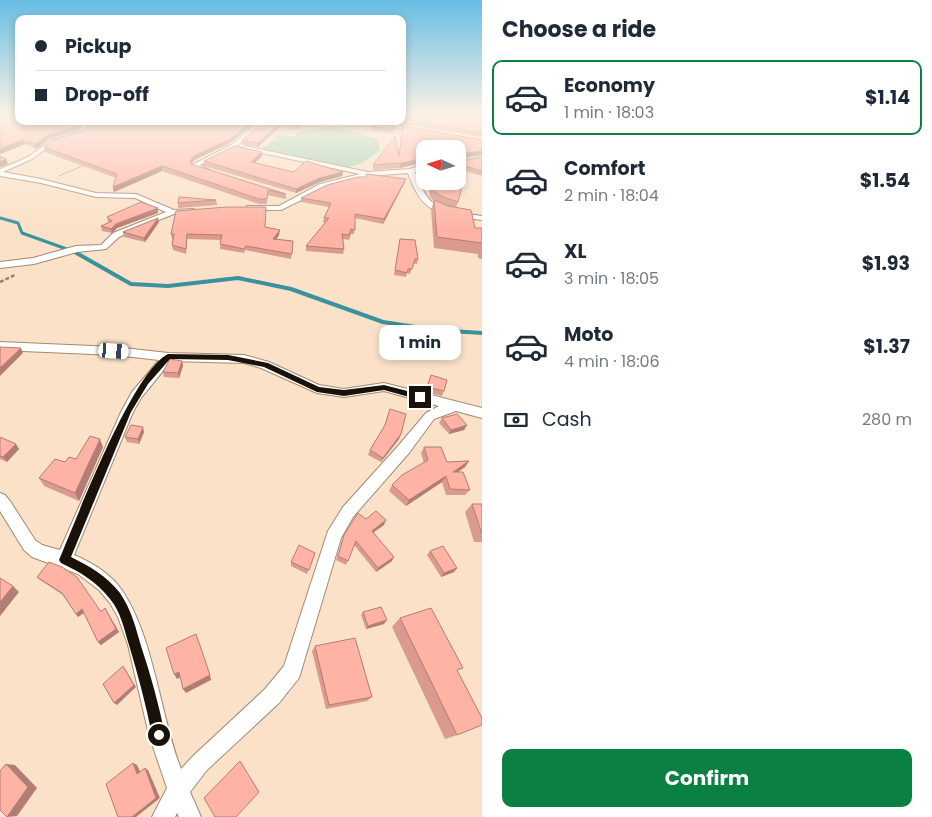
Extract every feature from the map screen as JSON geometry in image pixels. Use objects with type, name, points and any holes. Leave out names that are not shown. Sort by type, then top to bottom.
[{"type":"street","points":[[0,173],[35,154]]},
{"type":"street","points":[[217,154],[195,165],[217,175]]},
{"type":"street","points":[[272,154],[368,174]]},
{"type":"street","points":[[466,161],[482,159]]},
{"type":"street","points":[[244,208],[281,208],[293,197],[323,186],[368,174],[416,169]]},
{"type":"street","points":[[410,171],[421,196],[430,205],[438,210],[482,218]]},
{"type":"street","points":[[0,173],[96,195],[136,196],[173,212]]},
{"type":"street","points":[[0,265],[9,262],[34,261],[76,249],[103,247],[121,232],[173,212],[202,210]]},
{"type":"street","points":[[0,346],[114,351],[168,357],[244,359],[265,365],[317,389],[344,393],[384,388],[482,413]]},
{"type":"street","points":[[64,560],[136,395],[168,357]]},
{"type":"street","points":[[163,817],[178,790],[200,763],[272,696],[292,671],[334,536],[341,521],[404,449],[430,416],[436,412],[456,406]]},
{"type":"street","points":[[0,500],[24,538],[36,550],[87,570],[116,596],[126,614],[159,735],[178,790],[190,817]]},
{"type":"path","points":[[51,184],[54,179],[64,172],[87,165]]},
{"type":"green space","points":[[278,154],[375,154],[362,163],[347,168]]},
{"type":"building","points":[[63,154],[198,154],[190,161],[191,164],[286,194],[268,190],[267,199],[259,199],[162,166],[113,187],[117,174]]},
{"type":"building","points":[[218,154],[260,154],[251,162],[294,172],[306,161],[343,172],[320,178],[296,189],[204,161]]},
{"type":"building","points":[[381,154],[399,154],[399,156],[399,154],[416,154],[416,160],[373,165]]},
{"type":"building","points":[[0,156],[6,159],[0,162]]},
{"type":"building","points":[[482,158],[482,171],[466,166],[466,160]]},
{"type":"building","points":[[367,174],[406,179],[384,219],[355,214],[355,230],[351,229],[349,235],[342,234],[344,249],[306,246],[329,218],[324,218],[331,203],[301,198],[327,185],[365,177]]},
{"type":"building","points":[[434,190],[461,190],[458,202],[436,193]]},
{"type":"building","points":[[179,197],[216,200],[178,203]]},
{"type":"building","points":[[434,200],[448,206],[471,210],[475,228],[482,228],[482,243],[437,237]]},
{"type":"building","points":[[141,202],[158,208],[116,224],[111,229],[101,226],[112,221],[107,217]]},
{"type":"building","points":[[227,207],[266,207],[265,227],[280,230],[273,239],[293,241],[292,254],[246,246],[244,249],[220,244],[222,235],[187,234],[186,249],[172,245],[174,234],[171,234],[176,211]]},
{"type":"building","points":[[158,218],[144,238],[123,232]]},
{"type":"building","points":[[400,239],[415,240],[418,259],[415,259],[412,269],[408,269],[407,273],[395,270]]},
{"type":"building","points":[[0,347],[21,348],[0,368]]},
{"type":"building","points":[[170,359],[182,361],[178,373],[163,372]]},
{"type":"building","points":[[431,375],[447,380],[444,391],[427,387]]},
{"type":"building","points":[[390,409],[406,414],[401,434],[383,458],[370,450],[385,425]]},
{"type":"building","points":[[457,414],[467,425],[451,430],[442,418]]},
{"type":"building","points":[[131,425],[143,427],[138,439],[125,437]]},
{"type":"building","points":[[90,436],[100,439],[75,493],[39,478],[55,459],[65,462],[69,457],[76,459]]},
{"type":"building","points":[[0,437],[16,444],[3,457],[0,456]]},
{"type":"building","points":[[424,447],[441,447],[447,462],[469,461],[453,472],[463,472],[470,490],[450,489],[446,476],[409,500],[392,485],[402,475],[428,460]]},
{"type":"building","points":[[472,504],[482,504],[482,534]]},
{"type":"building","points":[[376,511],[386,520],[372,531],[394,557],[378,568],[356,541],[348,561],[338,556],[344,535],[358,513],[366,519]]},
{"type":"building","points":[[299,545],[315,553],[309,570],[291,562]]},
{"type":"building","points":[[443,546],[457,568],[444,573],[430,551]]},
{"type":"building","points":[[49,562],[62,567],[77,577],[101,612],[105,608],[116,629],[98,642],[82,609],[76,614],[62,593],[37,577]]},
{"type":"building","points":[[0,578],[13,586],[0,602]]},
{"type":"building","points":[[381,607],[387,620],[368,626],[363,612]]},
{"type":"building","points":[[431,608],[463,668],[457,670],[482,718],[482,725],[457,735],[400,618]]},
{"type":"building","points":[[196,634],[210,675],[183,689],[179,672],[174,674],[166,648]]},
{"type":"building","points":[[355,638],[372,697],[329,705],[315,646]]},
{"type":"building","points":[[123,666],[134,685],[114,703],[103,684]]},
{"type":"building","points":[[240,761],[259,792],[236,817],[215,817],[204,798]]},
{"type":"building","points":[[133,763],[137,774],[145,768],[156,798],[132,817],[118,817],[106,784]]},
{"type":"building","points":[[6,764],[28,787],[7,817],[0,810],[0,771]]},
{"type":"waterway","points":[[0,218],[18,223],[22,233],[74,252]]},
{"type":"waterway","points":[[74,252],[131,284],[168,286],[238,278],[291,289],[383,322],[435,330],[482,333]]},
{"type":"route","points":[[159,735],[126,614],[116,596],[104,584],[87,570],[64,560],[119,429],[136,395],[146,382],[168,357],[228,358],[244,359],[265,365],[317,389],[331,392],[344,393],[384,388],[420,397]]}]
